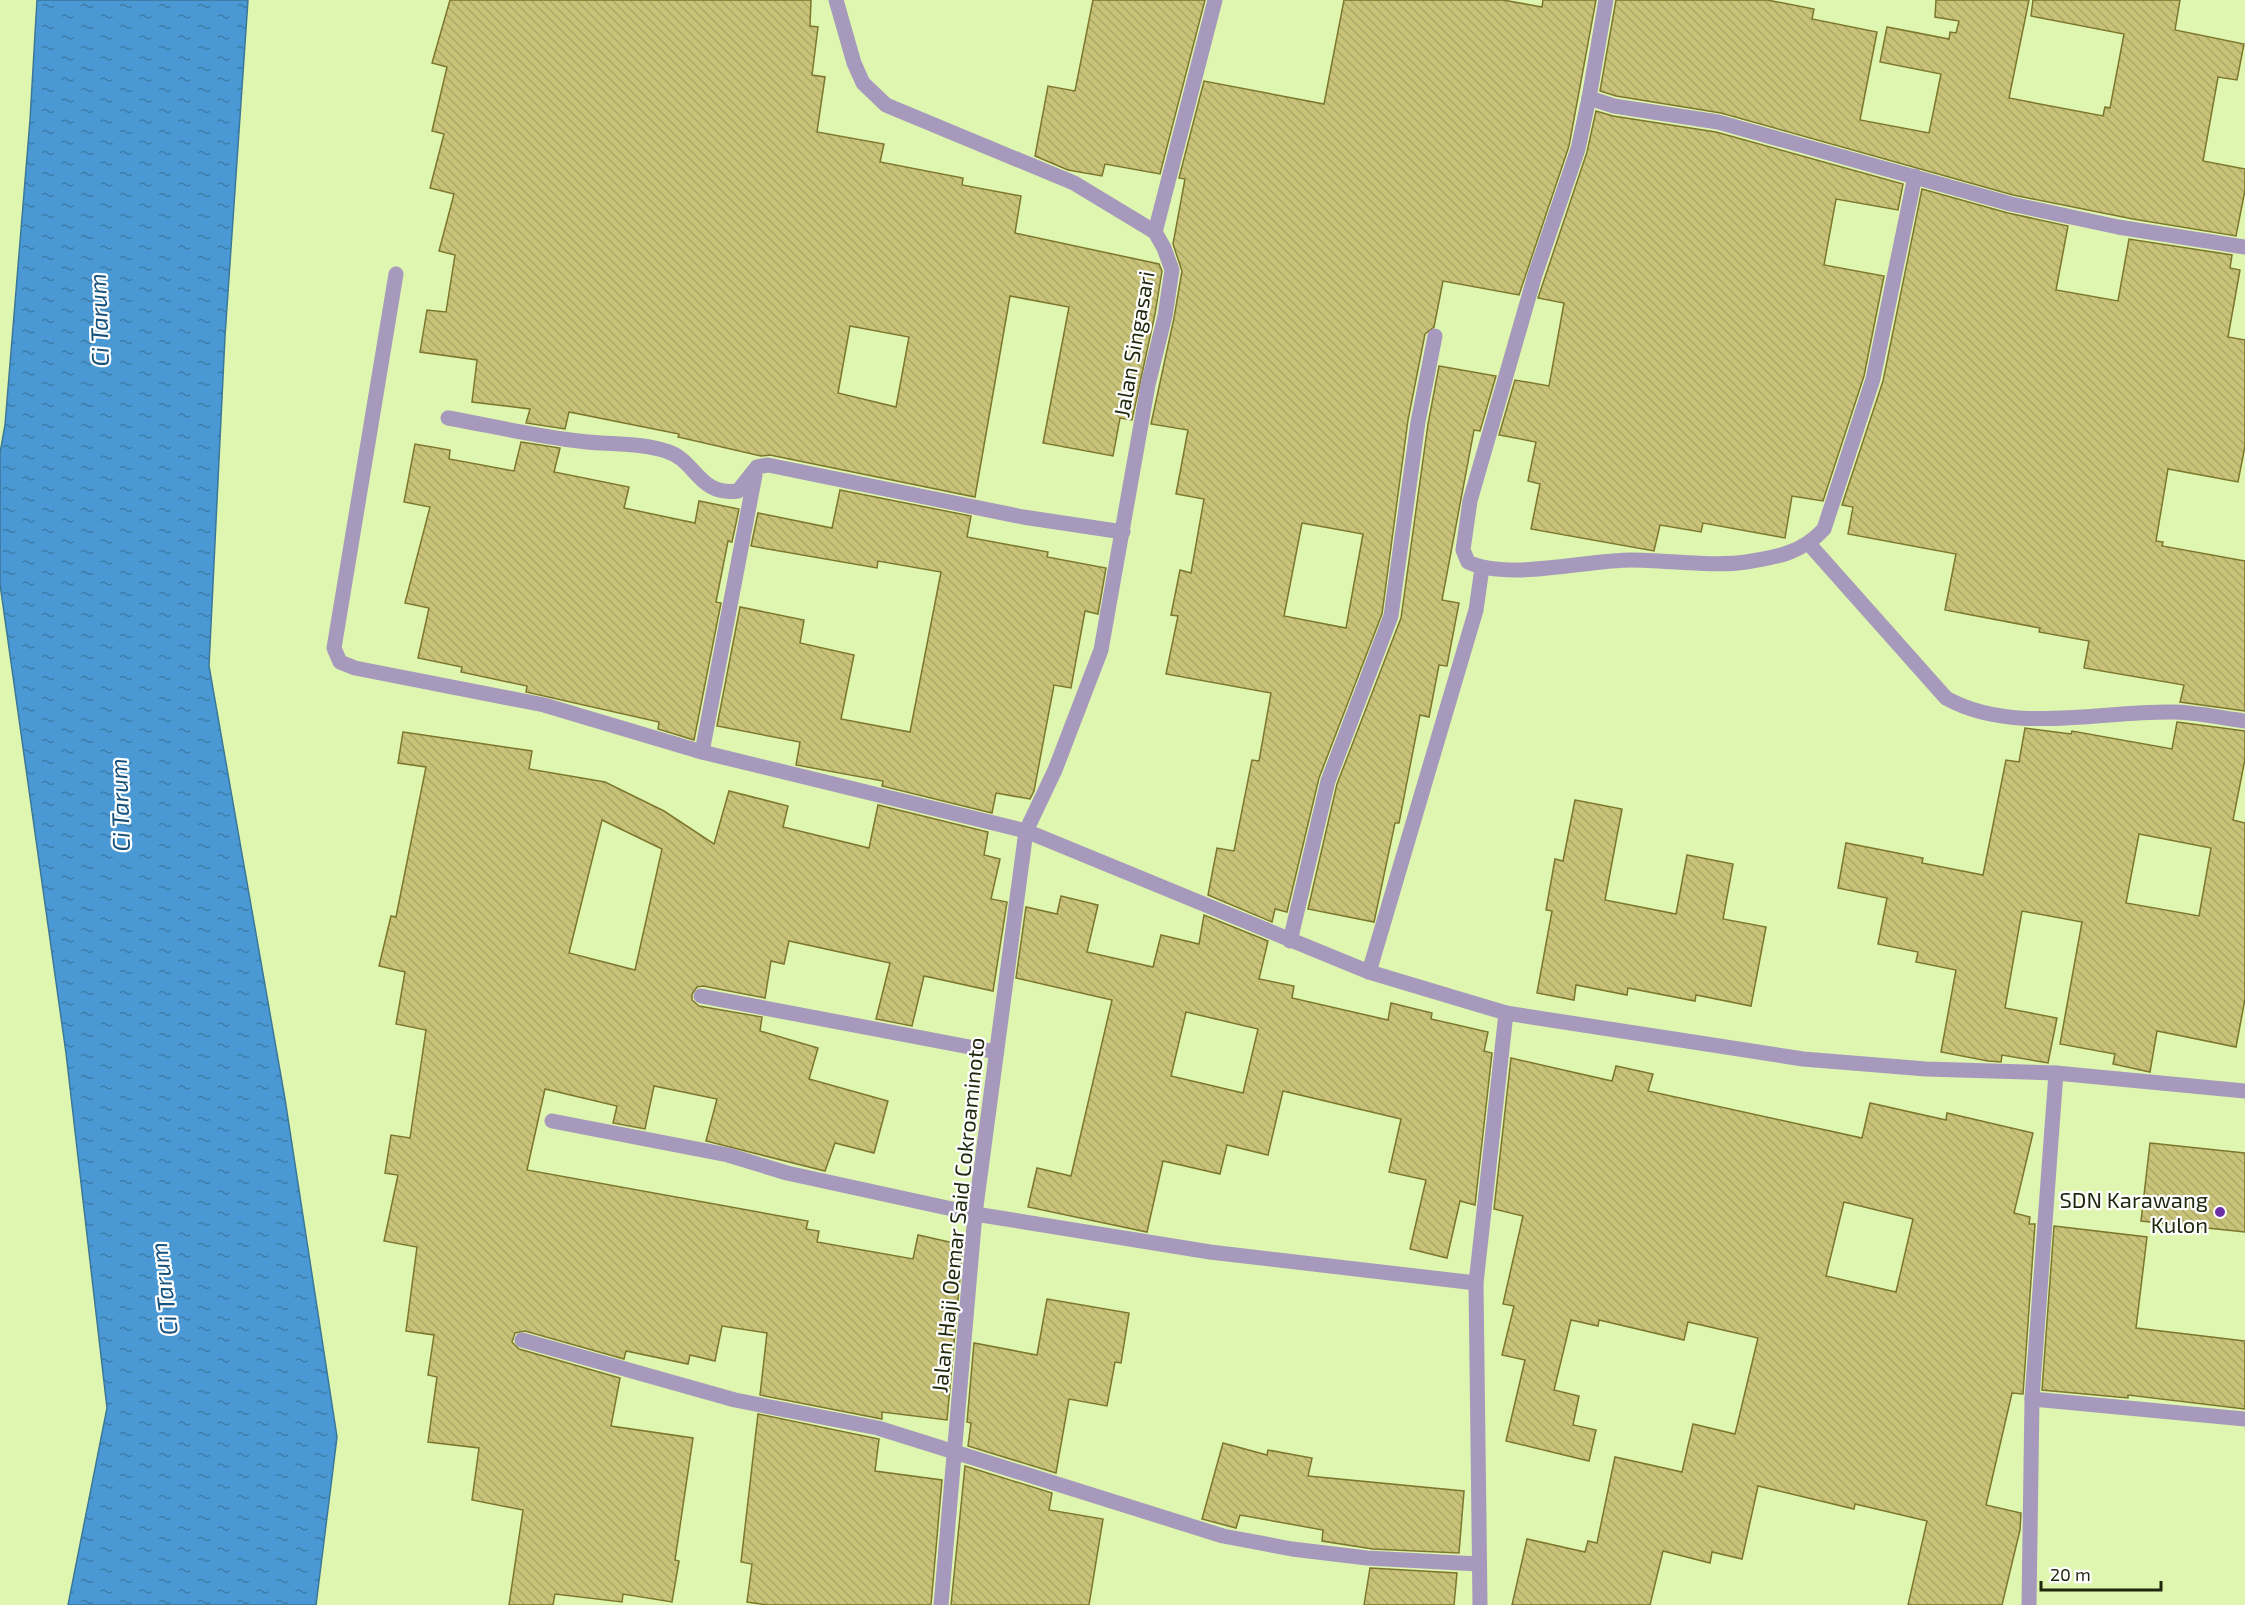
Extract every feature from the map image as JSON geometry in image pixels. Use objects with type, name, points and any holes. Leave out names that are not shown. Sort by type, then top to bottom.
[{"type":"street","points":[[836,0],[854,63],[863,83],[886,105],[1074,183],[1155,232],[1215,0]]},
{"type":"street","points":[[1606,0],[1578,149],[1535,275],[1470,501],[1463,550],[1468,562],[1482,568],[1552,568],[1628,560],[1743,562],[1784,554],[1810,545],[1824,529],[1873,379],[1915,176]]},
{"type":"street","points":[[1589,98],[1614,106],[1718,122],[2011,204],[2118,227],[2245,247]]},
{"type":"street","name":"Jalan Singasari","points":[[1026,831],[1055,770],[1101,650],[1148,385],[1172,270],[1155,232]]},
{"type":"street","points":[[396,274],[334,648],[340,662],[355,668],[544,705],[702,752],[1026,831],[1369,972],[1428,992],[1506,1013],[1803,1059],[1926,1069],[2056,1073],[2245,1091]]},
{"type":"street","points":[[1290,941],[1328,781],[1390,616],[1418,422],[1435,336]]},
{"type":"street","points":[[448,418],[560,439],[652,447],[685,462],[695,476],[719,491],[738,491],[757,467]]},
{"type":"street","points":[[757,467],[784,468],[1023,517],[1123,532]]},
{"type":"street","points":[[702,752],[757,467]]},
{"type":"street","points":[[1810,545],[1946,698],[1961,707],[1988,715],[2014,718],[2174,712],[2245,721]]},
{"type":"street","points":[[1369,972],[1476,610],[1482,568]]},
{"type":"street","name":"Jalan Haji Oemar Said Cokroaminoto","points":[[941,1605],[975,1214],[1026,831]]},
{"type":"street","points":[[701,996],[996,1052]]},
{"type":"street","points":[[1480,1605],[1476,1284],[1506,1013]]},
{"type":"street","points":[[2029,1605],[2032,1399],[2056,1073]]},
{"type":"street","points":[[552,1121],[728,1155],[804,1178],[975,1214],[1210,1252],[1476,1284]]},
{"type":"street","points":[[522,1340],[735,1400],[878,1428],[956,1450],[1223,1536],[1292,1549],[1367,1558],[1479,1564]]},
{"type":"street","points":[[2032,1399],[2245,1419]]},
{"type":"water","name":"Ci Tarum","points":[[37,0],[248,0],[225,336],[209,666],[285,1099],[337,1437],[316,1605],[68,1605],[107,1408],[66,1053],[0,584],[0,453],[5,425],[30,120]]},
{"type":"building","points":[[450,0],[811,0],[810,26],[818,27],[812,75],[825,77],[817,132],[884,144],[880,162],[963,178],[962,185],[1021,196],[1015,233],[1159,264],[1162,271],[1155,314],[1132,420],[1120,418],[1113,456],[1043,443],[1069,307],[1010,296],[975,497],[770,455],[761,456],[678,437],[679,434],[569,412],[565,429],[526,423],[530,409],[472,402],[477,360],[420,352],[427,310],[446,312],[455,255],[439,251],[454,194],[430,188],[444,134],[432,131],[447,67],[432,63]],"holes":[[[850,326],[909,337],[896,407],[838,393]]]},
{"type":"building","points":[[1093,0],[1205,0],[1160,174],[1105,164],[1102,176],[1068,170],[1035,156],[1048,86],[1075,91]]},
{"type":"building","points":[[1344,0],[1503,0],[1542,7],[1543,0],[1596,0],[1569,146],[1519,295],[1443,281],[1434,327],[1425,334],[1408,420],[1382,614],[1319,778],[1287,912],[1275,909],[1272,922],[1208,895],[1217,848],[1234,851],[1252,760],[1259,761],[1271,693],[1166,674],[1178,616],[1171,615],[1180,570],[1191,573],[1204,499],[1176,494],[1188,430],[1151,424],[1182,271],[1173,244],[1185,179],[1179,178],[1204,81],[1324,104]],"holes":[[[1302,523],[1363,534],[1346,628],[1284,616]]]},
{"type":"building","points":[[1616,0],[1767,0],[1814,9],[1812,19],[1877,32],[1860,120],[1929,133],[1941,74],[1880,62],[1887,27],[1949,39],[1950,32],[1956,33],[1959,21],[1935,17],[1936,0],[2029,0],[2009,98],[2103,116],[2105,107],[2110,108],[2124,34],[2031,16],[2033,0],[2180,0],[2175,30],[2244,44],[2237,80],[2218,77],[2203,161],[2245,169],[2245,190],[2236,236],[2133,219],[2013,195],[1721,113],[1616,96],[1600,91]]},
{"type":"building","points":[[1596,111],[1613,116],[1716,132],[1903,184],[1898,210],[1836,199],[1824,265],[1884,276],[1864,376],[1823,501],[1792,496],[1785,538],[1703,523],[1701,532],[1660,525],[1654,551],[1531,529],[1540,484],[1528,481],[1536,442],[1499,435],[1515,380],[1549,386],[1564,303],[1538,298],[1587,152]]},
{"type":"building","points":[[1922,189],[2008,213],[2068,226],[2056,290],[2118,301],[2129,239],[2232,255],[2230,268],[2240,270],[2228,337],[2245,340],[2245,446],[2238,482],[2168,469],[2156,541],[2163,542],[2162,546],[2245,561],[2245,711],[2180,702],[2184,685],[2084,668],[2089,641],[2039,632],[2040,628],[1945,610],[1956,554],[1848,534],[1853,507],[1842,505],[1883,381]]},
{"type":"building","points":[[1439,366],[1496,376],[1480,431],[1474,430],[1442,600],[1459,603],[1447,666],[1439,665],[1429,717],[1420,715],[1399,823],[1395,823],[1374,922],[1308,909],[1337,784],[1401,618],[1428,424]]},
{"type":"building","points":[[521,442],[560,448],[554,472],[629,487],[624,508],[695,523],[699,501],[739,509],[732,542],[728,541],[716,602],[721,603],[694,740],[658,729],[659,722],[526,692],[527,686],[461,672],[462,667],[418,658],[429,608],[405,603],[430,507],[404,502],[415,444],[450,450],[449,459],[514,471]]},
{"type":"building","points":[[840,490],[971,516],[967,537],[1048,552],[1047,557],[1106,568],[1098,614],[1085,611],[1071,688],[1054,685],[1034,791],[1030,799],[996,793],[992,813],[882,786],[883,781],[796,765],[800,742],[717,726],[740,607],[804,620],[800,643],[854,655],[841,719],[910,732],[941,572],[878,561],[877,568],[751,546],[758,513],[832,528]]},
{"type":"building","points":[[2177,722],[2245,731],[2245,759],[2233,820],[2245,823],[2245,999],[2236,1047],[2157,1031],[2150,1072],[2113,1064],[2115,1054],[2060,1044],[2082,922],[2022,911],[2005,1008],[2057,1018],[2048,1063],[2002,1055],[2001,1062],[1988,1061],[1941,1052],[1956,970],[1916,962],[1918,952],[1878,944],[1887,898],[1838,888],[1846,843],[1923,858],[1922,863],[1983,875],[2006,760],[2019,762],[2025,728],[2071,734],[2072,731],[2172,749]],"holes":[[[2139,834],[2211,848],[2199,916],[2126,903]]]},
{"type":"building","points":[[403,732],[532,751],[529,769],[605,782],[664,811],[714,844],[729,791],[788,806],[783,827],[869,848],[878,805],[988,832],[984,855],[1000,859],[991,899],[1007,902],[993,991],[924,976],[912,1026],[876,1019],[890,963],[789,941],[784,964],[771,961],[765,998],[703,986],[697,987],[692,994],[692,1000],[699,1006],[762,1017],[760,1031],[818,1048],[809,1079],[888,1101],[874,1153],[835,1143],[825,1171],[706,1141],[717,1099],[654,1086],[645,1129],[613,1123],[617,1106],[545,1089],[527,1170],[808,1221],[806,1229],[819,1231],[817,1242],[913,1259],[918,1235],[963,1245],[947,1420],[882,1412],[882,1419],[760,1395],[767,1333],[722,1326],[715,1361],[690,1355],[688,1364],[626,1351],[624,1359],[525,1331],[515,1333],[512,1342],[519,1349],[620,1378],[611,1426],[693,1438],[675,1560],[679,1561],[672,1602],[623,1594],[622,1602],[555,1594],[553,1605],[509,1605],[523,1510],[472,1500],[479,1448],[428,1442],[437,1377],[428,1375],[434,1335],[406,1331],[417,1247],[384,1241],[398,1175],[385,1173],[391,1135],[410,1138],[426,1030],[396,1024],[405,972],[379,966],[391,916],[396,917],[426,767],[398,763]],"holes":[[[602,820],[662,849],[635,970],[569,953]]]},
{"type":"building","points":[[1575,800],[1622,809],[1605,900],[1676,914],[1687,855],[1733,864],[1723,919],[1766,927],[1751,1006],[1696,995],[1695,1001],[1628,988],[1627,995],[1576,985],[1574,1000],[1537,993],[1552,911],[1546,910],[1555,859],[1563,861]]},
{"type":"building","points":[[1061,896],[1098,905],[1087,952],[1153,967],[1161,935],[1199,944],[1204,915],[1268,941],[1259,979],[1294,986],[1292,998],[1388,1020],[1391,1003],[1432,1013],[1431,1019],[1488,1032],[1484,1051],[1492,1053],[1475,1205],[1460,1201],[1447,1258],[1410,1249],[1426,1180],[1389,1172],[1401,1119],[1283,1091],[1268,1155],[1227,1145],[1220,1174],[1163,1161],[1147,1232],[1028,1207],[1037,1168],[1071,1176],[1112,1000],[1016,978],[1026,907],[1057,914]],"holes":[[[1186,1012],[1258,1029],[1243,1093],[1171,1076]]]},
{"type":"building","points":[[1511,1058],[1612,1081],[1616,1066],[1653,1074],[1648,1091],[1862,1138],[1870,1103],[1946,1120],[1947,1113],[2033,1133],[2014,1213],[2030,1217],[2029,1224],[2035,1224],[2023,1394],[2012,1393],[1986,1505],[2021,1513],[2020,1530],[2002,1605],[1908,1605],[1927,1521],[1855,1504],[1854,1509],[1758,1486],[1742,1559],[1712,1552],[1710,1563],[1663,1551],[1650,1605],[1512,1605],[1527,1539],[1585,1552],[1588,1541],[1597,1543],[1615,1457],[1682,1472],[1693,1424],[1735,1434],[1758,1338],[1688,1322],[1684,1340],[1599,1320],[1598,1326],[1571,1320],[1554,1390],[1579,1396],[1573,1425],[1596,1430],[1589,1461],[1506,1441],[1525,1360],[1502,1355],[1514,1306],[1503,1304],[1523,1216],[1494,1209]],"holes":[[[1844,1202],[1913,1219],[1896,1292],[1826,1276]]]},
{"type":"building","points":[[2150,1143],[2245,1153],[2245,1232],[2141,1221]]},
{"type":"building","points":[[2054,1226],[2147,1237],[2136,1328],[2245,1341],[2245,1409],[2128,1395],[2128,1398],[2042,1390]]},
{"type":"building","points":[[1047,1299],[1129,1313],[1121,1363],[1115,1362],[1107,1406],[1069,1399],[1056,1473],[968,1446],[971,1423],[967,1422],[974,1343],[1037,1355]]},
{"type":"building","points":[[758,1414],[879,1439],[875,1471],[942,1480],[931,1605],[768,1605],[747,1602],[752,1564],[741,1562]]},
{"type":"building","points":[[1223,1443],[1267,1455],[1268,1450],[1312,1458],[1308,1476],[1464,1491],[1459,1553],[1373,1549],[1322,1541],[1323,1530],[1240,1515],[1236,1528],[1202,1519]]},
{"type":"building","points":[[965,1466],[1052,1493],[1049,1510],[1103,1519],[1089,1605],[951,1605]]},
{"type":"building","points":[[1370,1568],[1457,1573],[1454,1605],[1364,1605]]},
{"type":"place","name":"SDN Karawang Kulon","points":[[2220,1212]]}]
